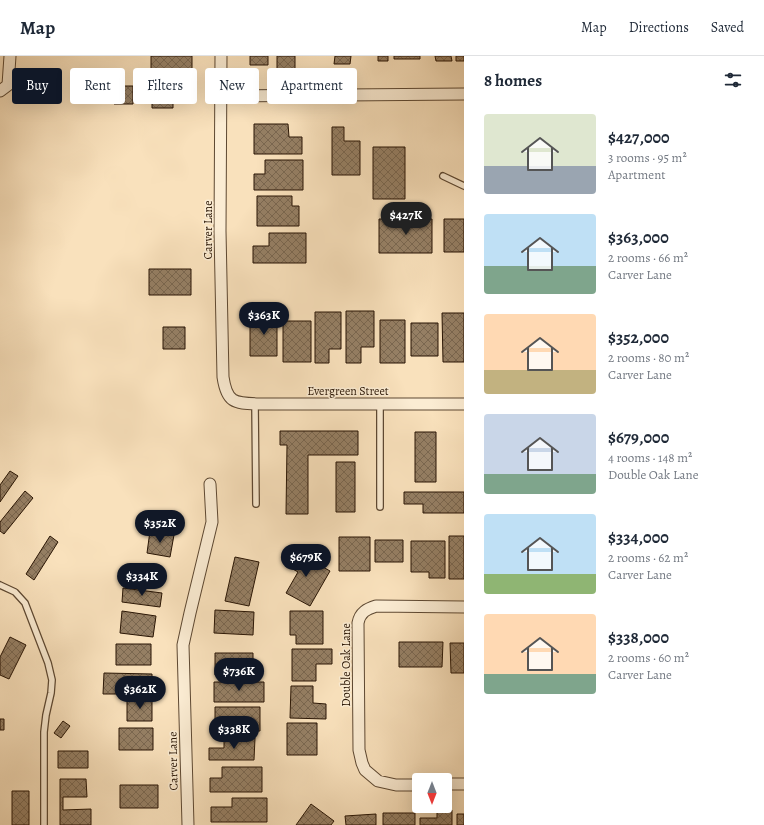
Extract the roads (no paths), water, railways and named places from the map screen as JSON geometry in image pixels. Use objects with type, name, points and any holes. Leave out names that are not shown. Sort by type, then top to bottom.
[{"type":"street","points":[[0,91],[8,85],[10,56]]},
{"type":"street","name":"Carver Lane","points":[[221,56],[221,68]]},
{"type":"street","points":[[259,96],[464,94]]},
{"type":"street","name":"Carver Lane","points":[[221,104],[220,231],[223,377],[228,396],[233,400]]},
{"type":"street","name":"Evergreen Street","points":[[233,400],[255,404],[464,404]]},
{"type":"street","name":"Carver Lane","points":[[188,825],[183,645],[212,522],[210,484]]},
{"type":"street","name":"Double Oak Lane","points":[[412,785],[396,785],[378,781],[365,770],[362,763],[359,750],[359,618],[367,609],[376,606],[464,607]]},
{"type":"street","points":[[452,784],[464,784]]},
{"type":"lane","points":[[443,176],[464,186]]},
{"type":"lane","points":[[255,404],[256,504]]},
{"type":"lane","points":[[380,404],[380,506]]},
{"type":"lane","points":[[0,585],[15,592],[25,603],[48,663],[52,680],[44,732],[44,825]]}]
